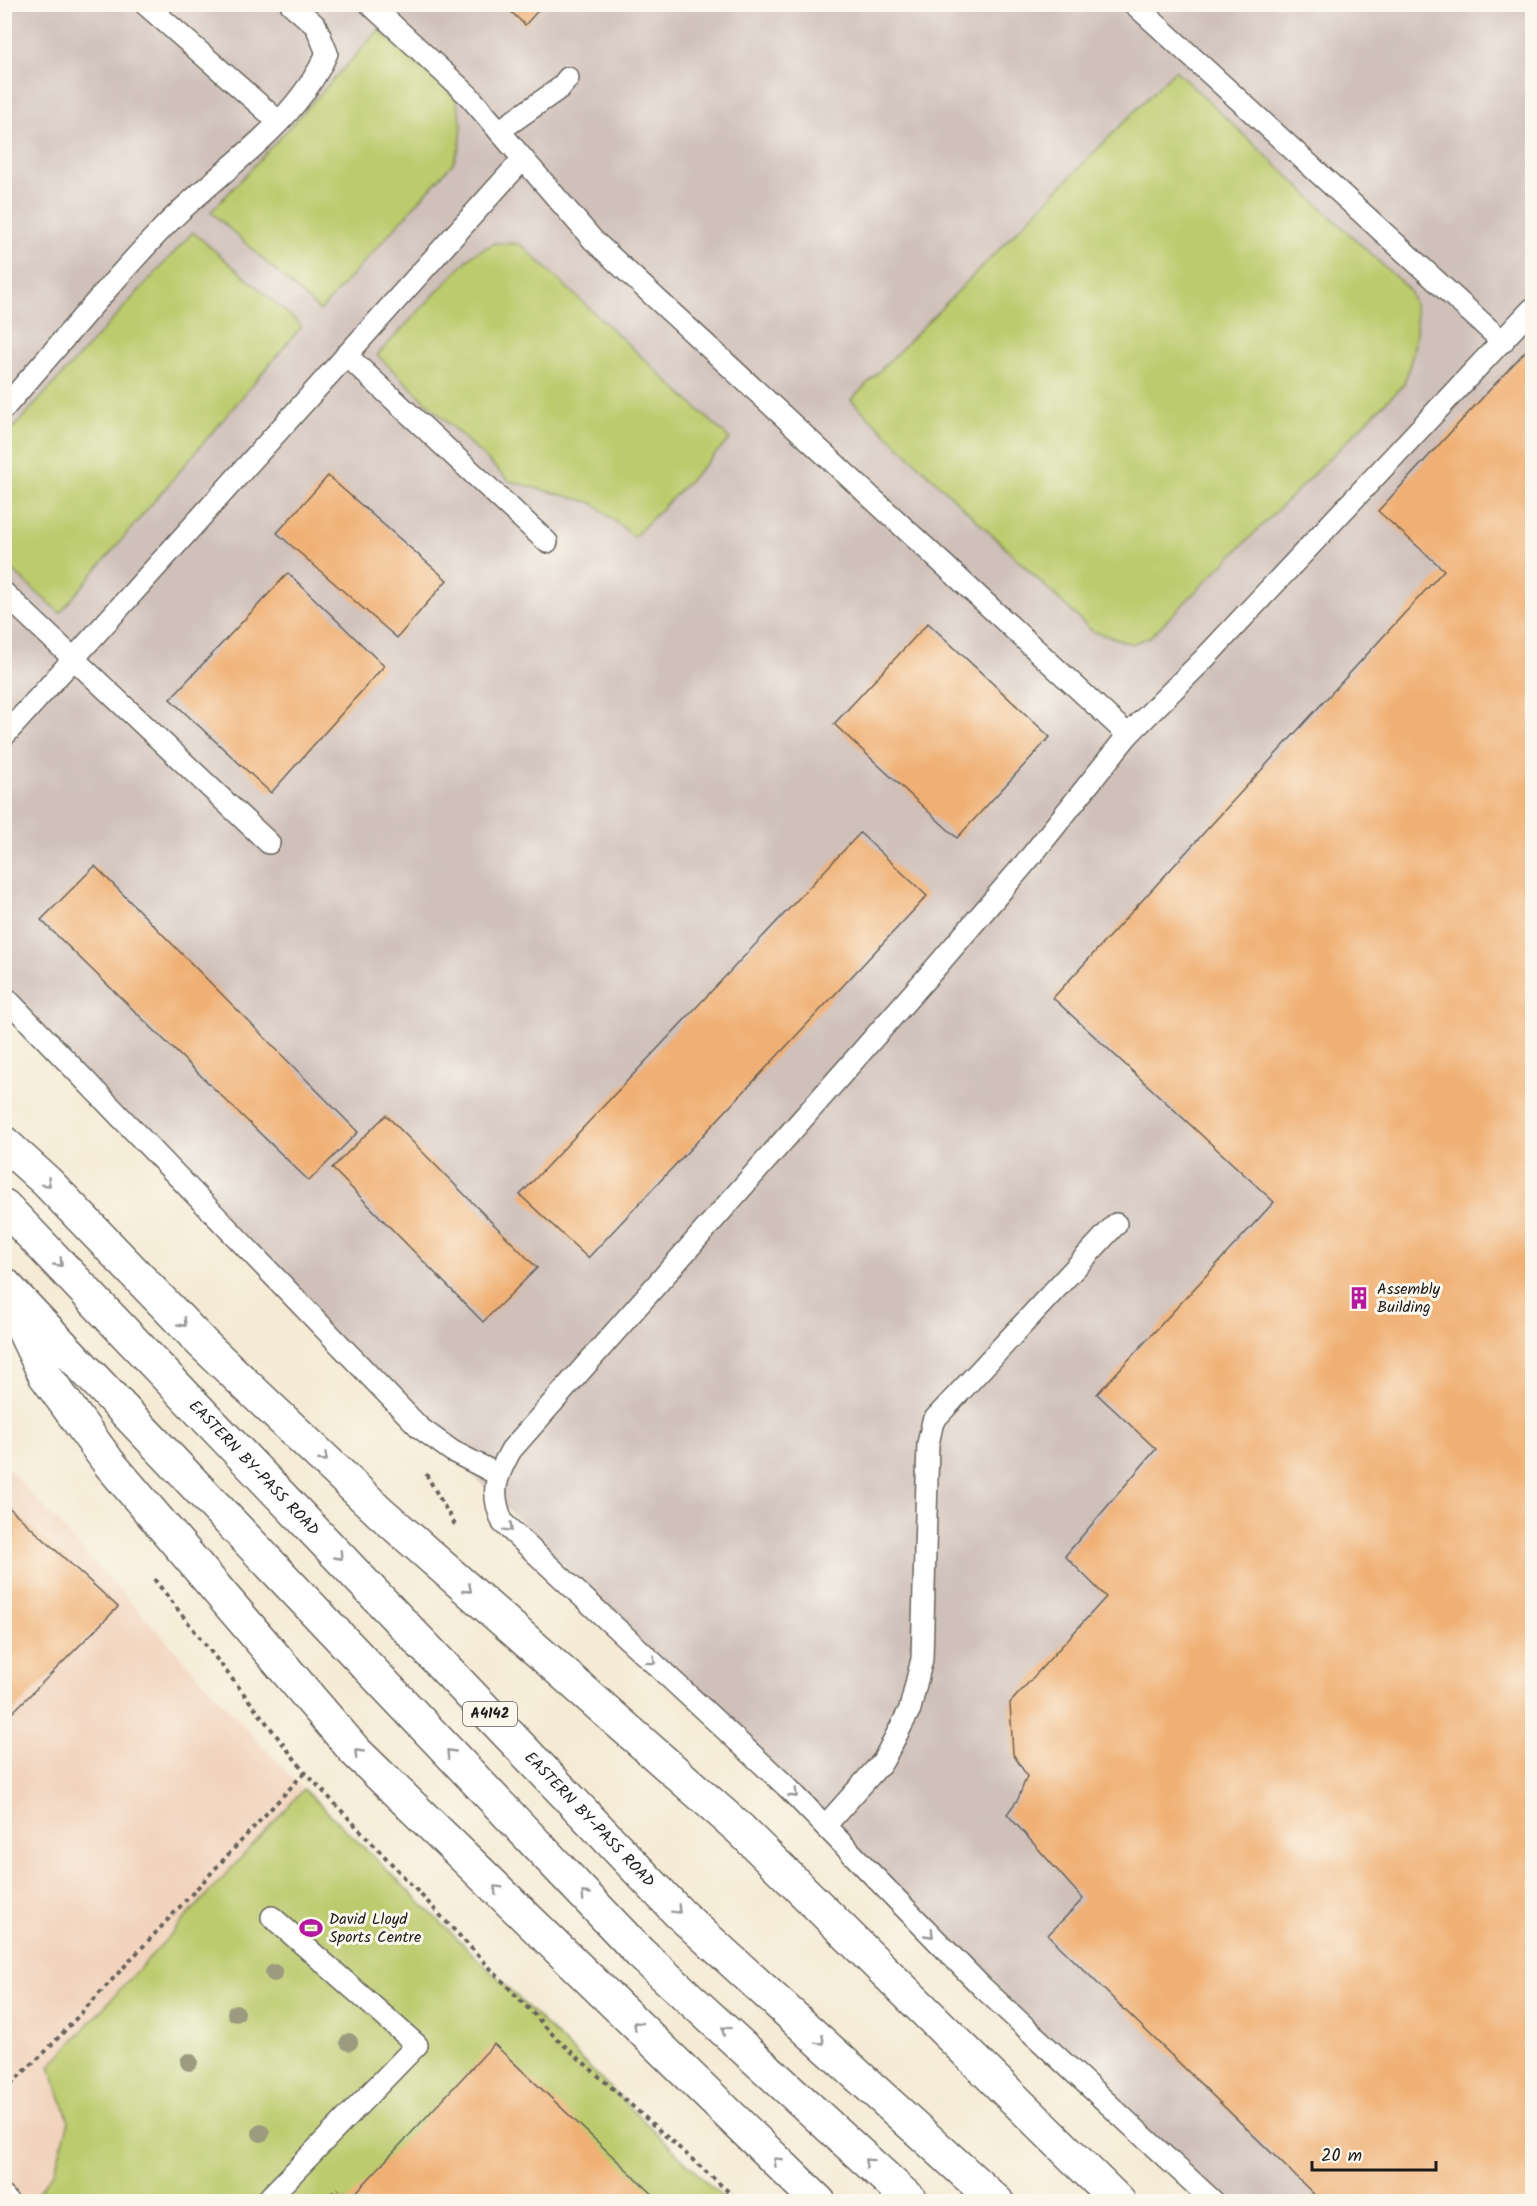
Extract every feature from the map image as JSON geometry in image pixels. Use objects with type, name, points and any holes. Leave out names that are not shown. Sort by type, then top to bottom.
[{"type":"highway","points":[[4,1143],[47,1182],[202,1343],[372,1504],[740,1829],[1119,2202]]},
{"type":"highway","name":"EASTERN BY-PASS ROAD","points":[[4,1206],[679,1913],[997,2202]]},
{"type":"highway","points":[[4,1284],[640,1953],[912,2202]]},
{"type":"highway","points":[[4,1290],[45,1374],[109,1463],[355,1751],[819,2202]]},
{"type":"lane","points":[[145,4],[278,121]]},
{"type":"lane","points":[[4,408],[163,228],[253,147],[315,80],[327,53],[316,26],[291,4]]},
{"type":"lane","points":[[370,4],[469,96],[593,240],[1128,735]]},
{"type":"lane","points":[[1134,4],[1503,342]]},
{"type":"lane","points":[[499,131],[560,88],[568,78]]},
{"type":"lane","points":[[4,736],[523,159]]},
{"type":"lane","points":[[1214,2202],[982,1987],[786,1786],[503,1523],[494,1502],[497,1474],[511,1450],[1032,855],[1128,735],[1204,659],[1533,309]]},
{"type":"lane","points":[[346,355],[547,542]]},
{"type":"lane","points":[[4,593],[269,843]]},
{"type":"lane","points":[[4,996],[420,1428],[452,1451],[497,1474]]},
{"type":"lane","points":[[825,1826],[883,1761],[910,1709],[922,1659],[928,1444],[933,1421],[1116,1224]]},
{"type":"lane","points":[[265,2202],[417,2045],[272,1917]]},
{"type":"lane","points":[[4,2198],[8,2202]]},
{"type":"path","points":[[4,2090],[53,2044],[305,1773]]},
{"type":"path","points":[[325,2202],[338,2188]]},
{"type":"shaded area","points":[[4,5],[1532,5],[1532,2201],[1203,2201],[826,1828],[5,1007]]},
{"type":"shaded area","points":[[4,1464],[284,1769],[536,2031],[718,2201],[5,2201]]},
{"type":"green space","points":[[379,30],[456,99],[462,125],[460,146],[453,163],[320,311],[211,212]]},
{"type":"green space","points":[[1175,70],[1405,286],[1409,291],[1416,314],[1416,338],[1404,384],[1151,636],[1132,644],[1092,631],[851,400]]},
{"type":"green space","points":[[193,232],[302,326],[60,613],[5,564],[5,437]]},
{"type":"green space","points":[[495,243],[520,244],[730,439],[634,537],[593,503],[509,481],[377,355],[473,254]]},
{"type":"green space","name":"David Lloyd Sports Centre","points":[[304,1789],[726,2201],[30,2202],[54,2172],[69,2121],[50,2066]]},
{"type":"building","points":[[503,4],[544,4],[525,25]]},
{"type":"building","name":"Assembly Building","points":[[1532,344],[1532,2202],[1322,2202],[1048,1935],[1083,1899],[1007,1814],[1018,1799],[1027,1776],[1013,1754],[1010,1703],[1106,1597],[1065,1556],[1156,1449],[1097,1394],[1274,1202],[1053,998],[1444,570],[1378,511]]},
{"type":"building","points":[[328,476],[447,580],[397,638],[277,533]]},
{"type":"building","points":[[288,573],[384,666],[271,793],[170,699]]},
{"type":"building","points":[[928,623],[1050,737],[957,838],[834,724]]},
{"type":"building","points":[[860,833],[927,896],[588,1258],[520,1195]]},
{"type":"building","points":[[95,866],[358,1132],[309,1181],[41,920]]},
{"type":"building","points":[[386,1115],[537,1268],[483,1322],[332,1168]]},
{"type":"building","points":[[4,1503],[118,1607],[4,1721]]},
{"type":"building","points":[[494,2044],[661,2202],[347,2202]]},
{"type":"place","name":"Assembly Building","points":[[1359,1298]]},
{"type":"place","name":"David Lloyd Sports Centre","points":[[311,1928]]}]
